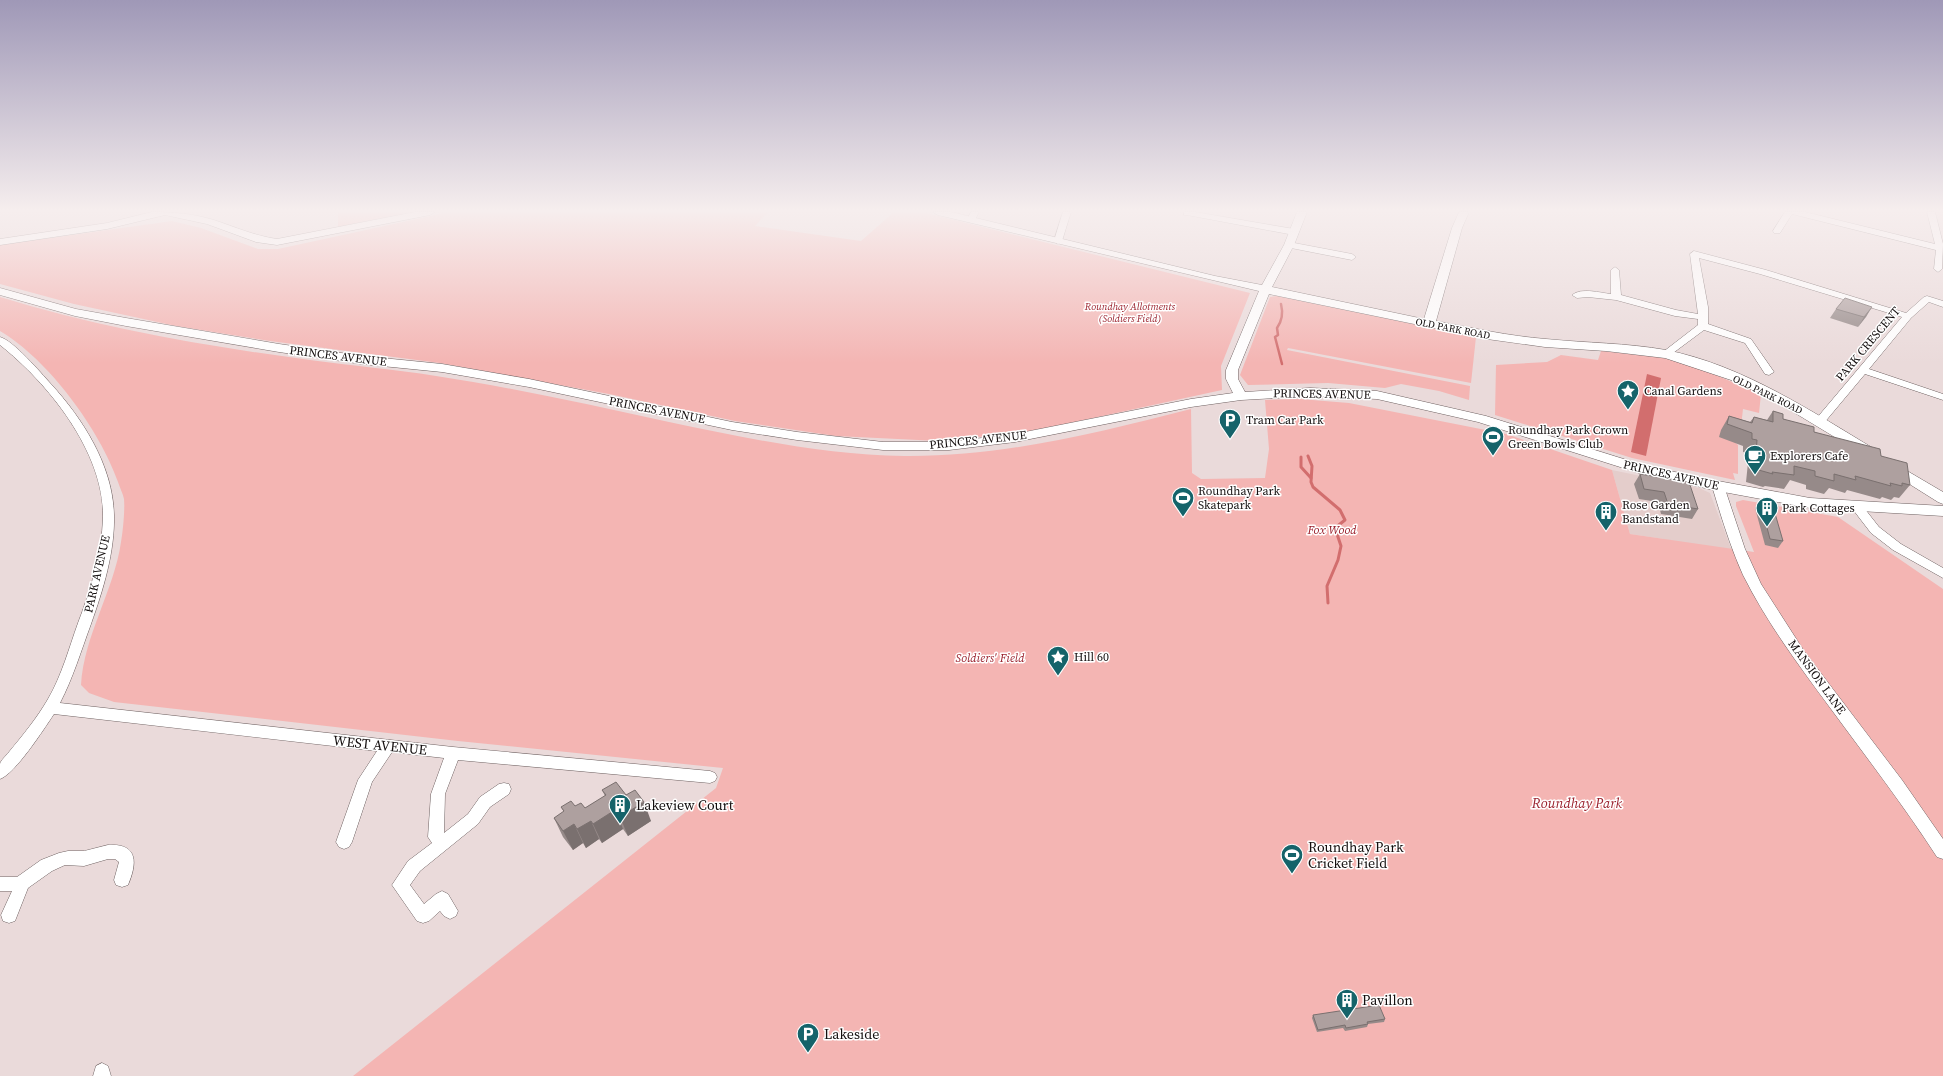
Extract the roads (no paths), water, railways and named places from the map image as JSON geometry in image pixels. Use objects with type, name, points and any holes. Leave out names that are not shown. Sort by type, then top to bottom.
[{"type":"street","name":"OLD PARK ROAD","points":[[1148,262],[1265,290],[1516,340],[1606,347],[1666,354],[1694,362],[1735,377],[1777,396],[1820,421],[1943,499]]},
{"type":"street","points":[[1241,396],[1232,379],[1232,370],[1265,290],[1280,262]]},
{"type":"street","points":[[1429,323],[1447,262]]},
{"type":"street","points":[[1666,354],[1703,321],[1703,307],[1695,262]]},
{"type":"street","points":[[1725,262],[1763,272],[1908,316]]},
{"type":"street","points":[[1938,269],[1939,262]]},
{"type":"street","points":[[1615,270],[1616,297]]},
{"type":"street","name":"PRINCES AVENUE","points":[[1,292],[75,312],[126,322],[279,348],[362,360],[442,368],[528,383],[732,426],[797,436],[883,446],[949,446],[1015,438],[1179,406],[1241,396],[1310,392],[1385,396],[1481,419],[1644,470],[1718,486],[1810,503],[1943,511]]},
{"type":"street","points":[[1577,295],[1588,294],[1616,297],[1703,321],[1748,341],[1769,372]]},
{"type":"street","name":"PARK CRESCENT","points":[[1820,421],[1908,316],[1927,299],[1943,304]]},
{"type":"street","name":"PARK AVENUE","points":[[0,340],[42,379],[77,424],[98,461],[107,498],[108,536],[94,597],[63,683],[50,708],[0,773]]},
{"type":"street","points":[[1862,370],[1943,397]]},
{"type":"street","name":"MANSION LANE","points":[[1718,486],[1742,555],[1756,585],[1806,666],[1916,809],[1943,852]]},
{"type":"street","points":[[1857,507],[1876,530],[1897,547],[1943,574]]},
{"type":"street","name":"WEST AVENUE","points":[[50,708],[388,746],[710,777]]},
{"type":"street","points":[[344,842],[365,780],[388,746]]},
{"type":"street","points":[[443,842],[436,837],[438,794],[453,752]]},
{"type":"street","points":[[450,911],[442,899],[423,915],[400,885],[414,866],[473,819],[485,802],[504,789]]},
{"type":"street","points":[[19,885],[37,871],[59,860],[70,858],[85,859],[109,851],[117,852],[127,859],[127,867],[122,880]]},
{"type":"street","points":[[0,884],[14,883],[19,885]]},
{"type":"street","points":[[9,915],[20,890],[19,885]]},
{"type":"waterway","points":[[1281,304],[1282,316],[1277,328],[1278,335],[1275,337],[1282,364]]},
{"type":"waterway","points":[[1308,456],[1312,466],[1311,482],[1313,487],[1340,510],[1345,520],[1335,528],[1341,546],[1338,560],[1327,586],[1328,603]]},
{"type":"waterway","points":[[1301,457],[1301,467],[1311,478]]},
{"type":"place","name":"Canal Gardens","points":[[1628,410]]},
{"type":"place","name":"Tram Car Park","points":[[1230,440]]},
{"type":"place","name":"Roundhay Park Crown Green Bowls Club","points":[[1493,456]]},
{"type":"place","name":"Explorers Cafe","points":[[1755,476]]},
{"type":"place","name":"Roundhay Park Skatepark","points":[[1183,518]]},
{"type":"place","name":"Park Cottages","points":[[1767,528]]},
{"type":"place","name":"Rose Garden Bandstand","points":[[1606,532]]},
{"type":"place","name":"Hill 60","points":[[1058,676]]},
{"type":"place","name":"Lakeview Court","points":[[620,824]]},
{"type":"place","name":"Roundhay Park Cricket Field","points":[[1292,874]]},
{"type":"place","name":"Pavillon","points":[[1347,1020]]},
{"type":"place","name":"Lakeside","points":[[808,1054]]},
{"type":"park label","name":"Roundhay Allotments (Soldiers Field)","points":[[1130,312]]},
{"type":"park label","name":"Fox Wood","points":[[1332,530]]},
{"type":"park label","name":"Soldiers' Field","points":[[990,658]]},
{"type":"park label","name":"Roundhay Park","points":[[1577,803]]}]
